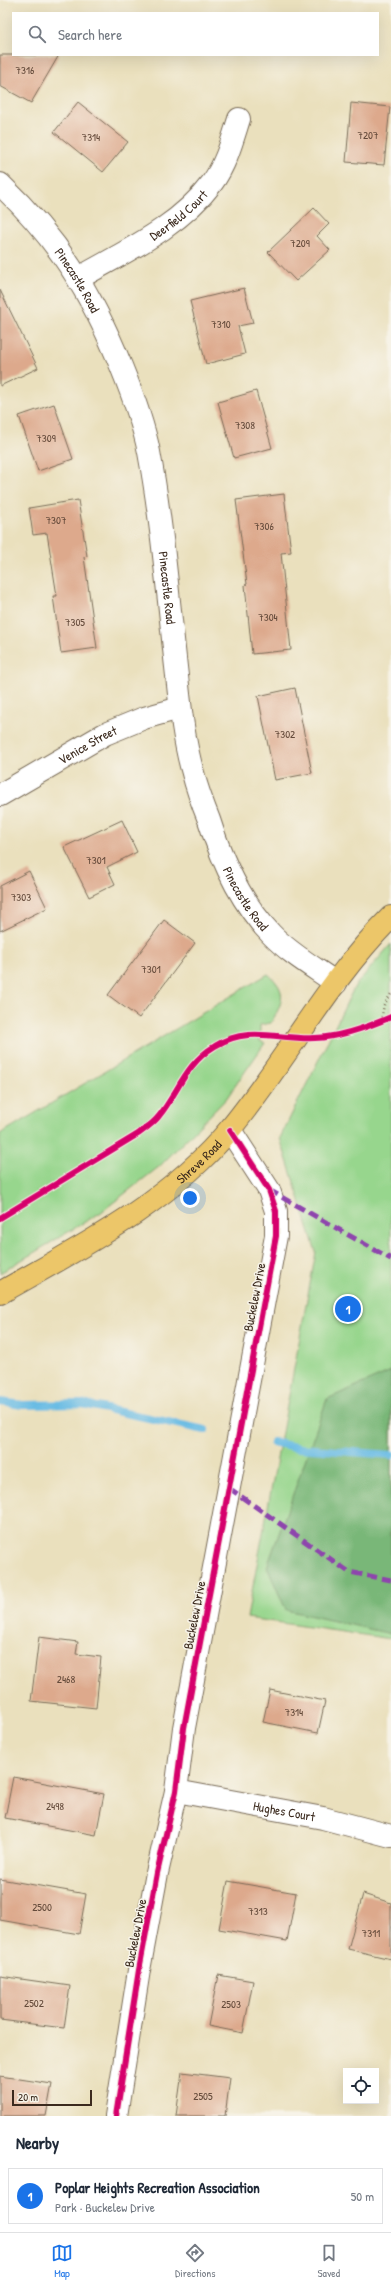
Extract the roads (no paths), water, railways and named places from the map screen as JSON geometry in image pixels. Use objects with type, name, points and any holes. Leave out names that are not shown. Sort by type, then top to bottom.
[{"type":"main road","name":"Shreve Road","points":[[0,1293],[92,1240],[131,1214],[191,1169],[230,1130],[351,962],[391,917]]},
{"type":"street","name":"Deerfield Court","points":[[79,278],[167,226],[191,207],[212,182],[228,155],[239,119]]},
{"type":"street","name":"Pinecastle Road","points":[[0,184],[25,207],[59,248],[79,278],[103,321],[133,395],[149,450],[158,514],[180,708],[192,772],[217,846],[233,880],[251,909],[271,935],[336,983]]},
{"type":"street","name":"Venice Street","points":[[0,795],[105,734],[144,718],[180,708]]},
{"type":"street","name":"Buckelew Drive","points":[[116,2116],[139,1970],[157,1873],[176,1791],[184,1728],[276,1236],[276,1211],[269,1190],[230,1130]]},
{"type":"street","name":"Hughes Court","points":[[176,1791],[323,1818],[391,1836]]},
{"type":"waterway","points":[[0,1402],[23,1405],[83,1404],[205,1430]]},
{"type":"waterway","points":[[273,1442],[299,1448],[391,1455]]},
{"type":"place","name":"Poplar Heights Recreation Association","points":[[348,1309]]}]
